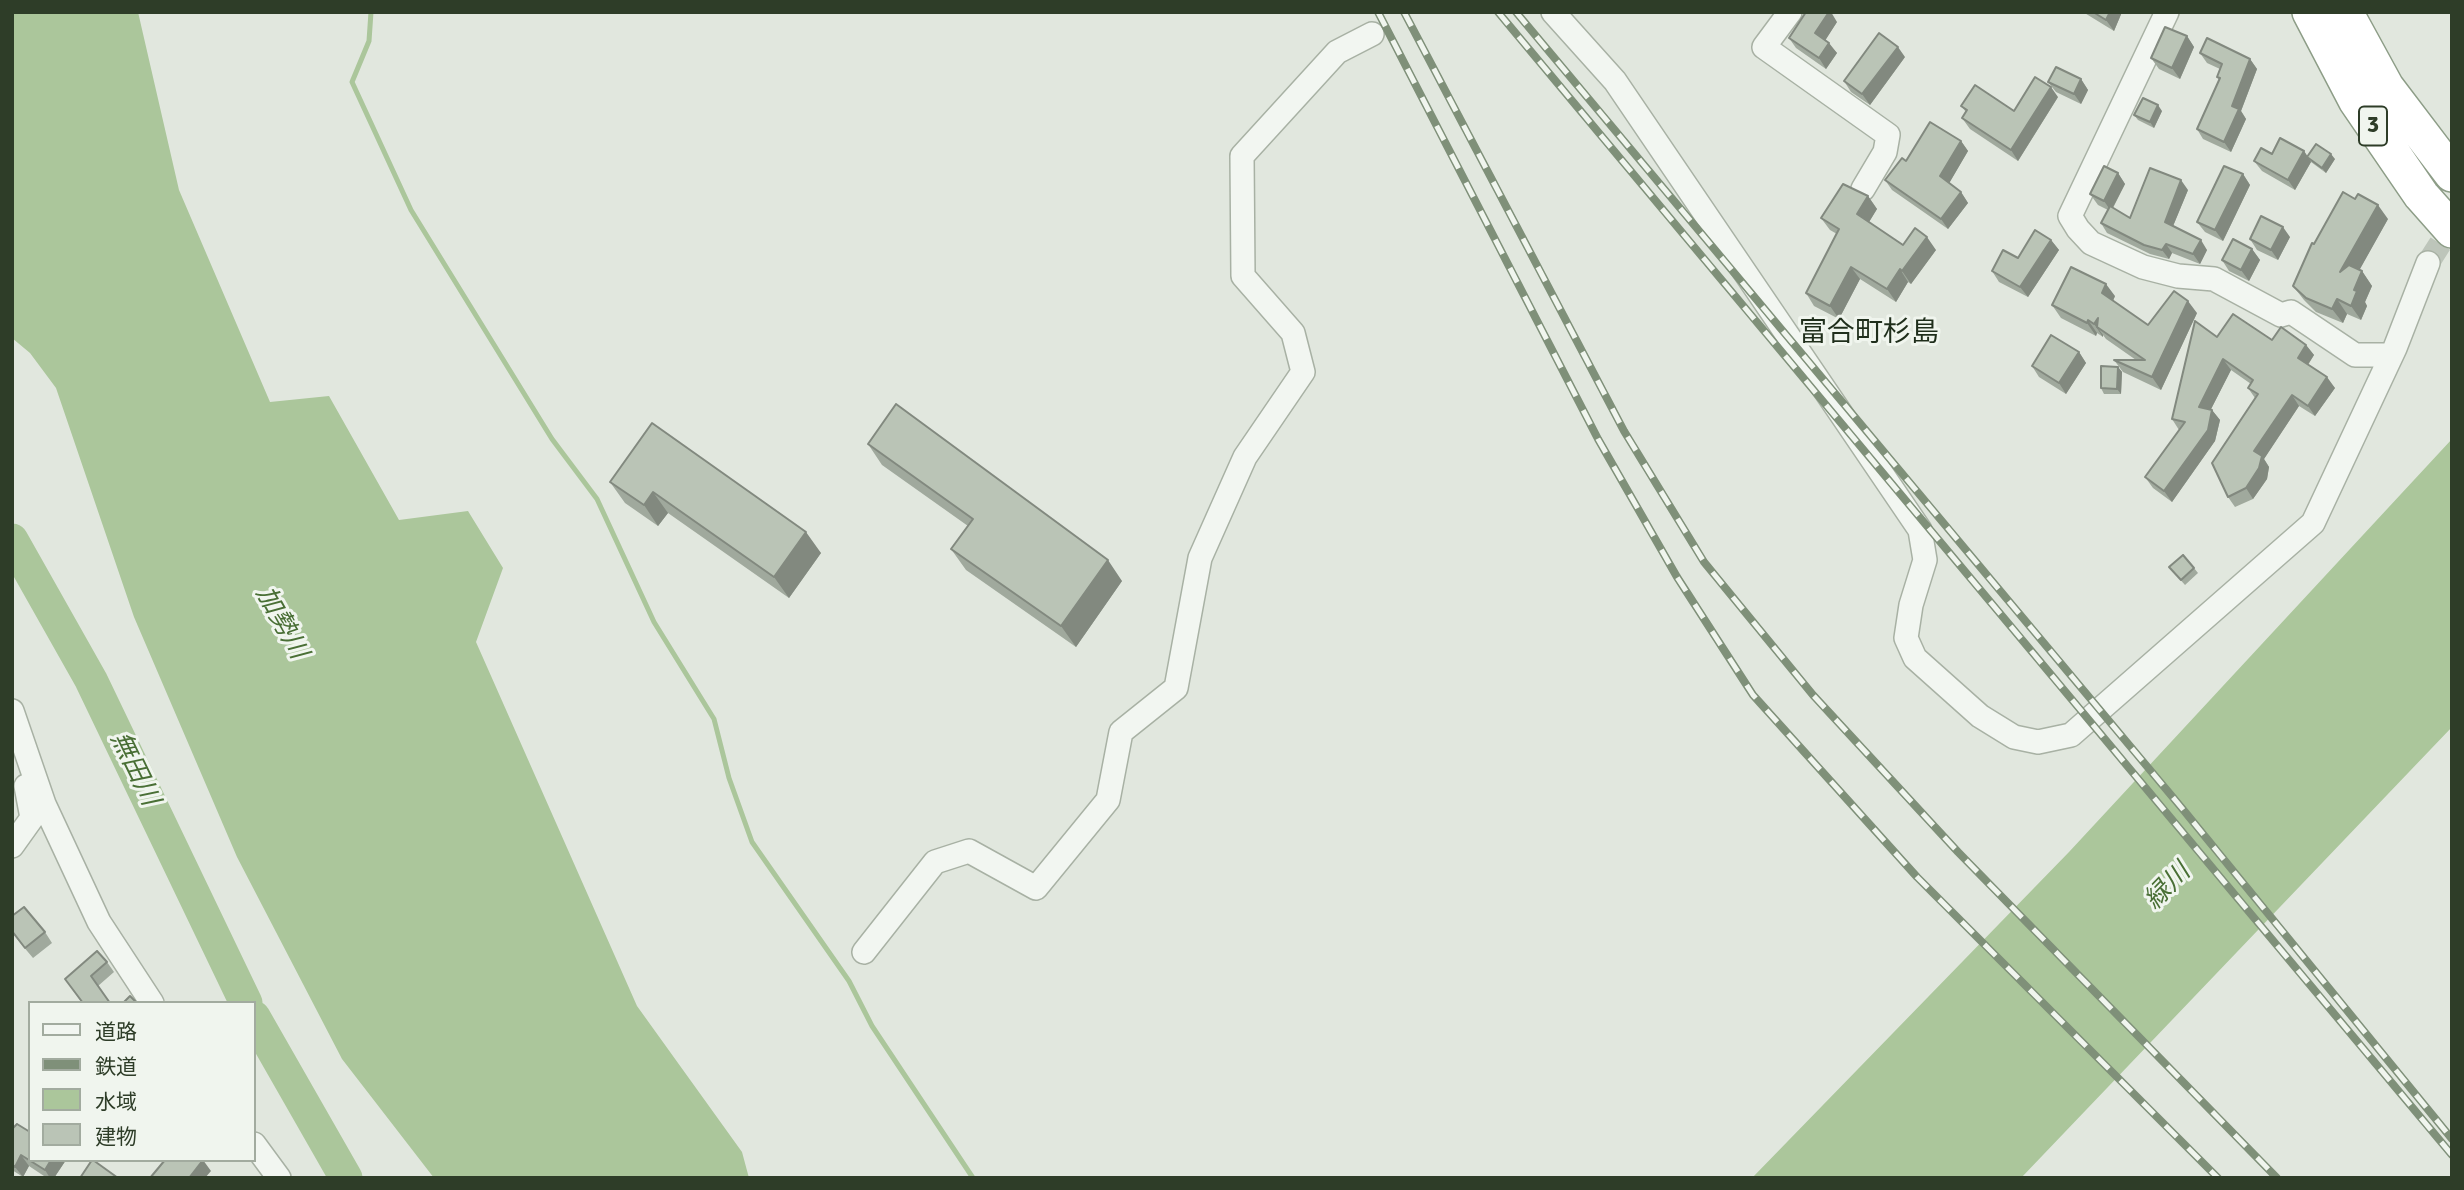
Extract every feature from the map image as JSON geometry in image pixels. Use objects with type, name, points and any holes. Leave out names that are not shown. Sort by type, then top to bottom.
[{"type":"highway","name":"3","points":[[2310,12],[2356,100],[2421,195],[2452,230]]},
{"type":"highway","name":"3","points":[[2346,12],[2386,87],[2452,174]]},
{"type":"street","points":[[1553,12],[1615,81],[1920,530],[1925,560],[1911,605],[1906,638],[1915,659],[1980,716],[2014,737],[2038,742],[2071,735],[2313,523],[2391,355],[2428,263]]},
{"type":"street","points":[[1790,12],[1764,47],[1888,135],[1885,152],[1863,189]]},
{"type":"street","points":[[2167,12],[2070,216],[2078,229],[2091,243],[2143,267],[2178,276],[2214,279],[2281,314],[2291,312],[2355,355],[2391,355]]},
{"type":"street","points":[[864,952],[935,862],[969,851],[1035,888],[1108,800],[1121,733],[1176,688],[1200,558],[1245,457],[1303,372],[1293,333],[1243,276],[1242,156],[1337,51],[1372,34]]},
{"type":"street","points":[[12,846],[32,818],[28,793],[17,763],[15,718]]},
{"type":"street","points":[[15,718],[44,804],[99,922],[151,1001]]},
{"type":"street","points":[[256,1147],[279,1178]]},
{"type":"water","name":"加勢川","points":[[12,12],[138,12],[179,190],[270,402],[329,396],[399,520],[468,511],[503,568],[476,642],[637,1006],[742,1152],[749,1178],[434,1178],[342,1059],[237,857],[134,617],[56,388],[30,353],[12,338]]},
{"type":"water","name":"緑川","points":[[2452,439],[2452,727],[2021,1178],[1752,1178],[2069,852]]},
{"type":"building","points":[[1806,12],[1829,12],[1815,33],[1829,43],[1819,58],[1789,38]]},
{"type":"building","points":[[2093,12],[2110,12],[2106,20]]},
{"type":"building","points":[[2165,27],[2187,36],[2172,68],[2151,58]]},
{"type":"building","points":[[1879,33],[1898,47],[1862,94],[1844,81]]},
{"type":"building","points":[[2207,38],[2250,59],[2232,106],[2239,109],[2224,142],[2197,129],[2220,78],[2217,77],[2222,64],[2200,53]]},
{"type":"building","points":[[2056,67],[2081,79],[2074,94],[2048,82]]},
{"type":"building","points":[[2035,77],[2051,87],[2011,150],[1962,118],[1967,110],[1961,106],[1975,85],[2014,111]]},
{"type":"building","points":[[2143,98],[2158,105],[2150,122],[2134,115]]},
{"type":"building","points":[[1930,122],[1961,141],[1940,176],[1961,192],[1941,219],[1885,180],[1902,158],[1906,161]]},
{"type":"building","points":[[2280,138],[2304,151],[2288,180],[2254,161],[2261,148],[2272,154]]},
{"type":"building","points":[[2316,144],[2331,154],[2322,168],[2307,157]]},
{"type":"building","points":[[2104,166],[2118,173],[2104,201],[2090,194]]},
{"type":"building","points":[[2224,166],[2243,174],[2215,230],[2197,222]]},
{"type":"building","points":[[2150,168],[2181,180],[2165,222],[2201,240],[2193,254],[2166,244],[2162,250],[2144,245],[2101,223],[2110,206],[2130,218]]},
{"type":"building","points":[[1843,184],[1868,196],[1857,214],[1903,245],[1915,228],[1927,237],[1887,289],[1851,267],[1830,306],[1806,293],[1839,229],[1821,218]]},
{"type":"building","points":[[2343,192],[2355,199],[2358,194],[2378,205],[2340,272],[2349,265],[2362,271],[2351,306],[2337,299],[2332,309],[2306,298],[2293,286],[2312,243],[2314,244]]},
{"type":"building","points":[[2261,216],[2283,227],[2271,250],[2250,239]]},
{"type":"building","points":[[2035,230],[2051,240],[2020,287],[1992,271],[2003,250],[2018,258]]},
{"type":"building","points":[[2233,239],[2252,249],[2241,270],[2222,260]]},
{"type":"building","points":[[2071,267],[2106,284],[2102,293],[2148,325],[2174,291],[2188,301],[2152,377],[2114,360],[2145,360],[2097,327],[2098,318],[2094,324],[2088,320],[2087,323],[2052,305]]},
{"type":"building","points":[[2233,314],[2272,340],[2281,327],[2306,345],[2298,358],[2327,377],[2308,406],[2292,395],[2254,451],[2262,456],[2259,468],[2246,488],[2228,497],[2212,463],[2258,394],[2248,388],[2253,380],[2223,359],[2199,407],[2212,410],[2208,430],[2164,491],[2145,477],[2185,422],[2172,419],[2195,321],[2217,337]]},
{"type":"building","points":[[2051,335],[2079,352],[2059,383],[2032,366]]},
{"type":"building","points":[[2101,366],[2118,367],[2117,389],[2101,388]]},
{"type":"building","points":[[896,404],[1108,560],[1061,626],[951,549],[973,519],[868,444]]},
{"type":"building","points":[[652,423],[806,532],[774,577],[653,492],[644,505],[610,482]]},
{"type":"building","points":[[2183,555],[2194,568],[2181,580],[2169,567]]},
{"type":"building","points":[[24,907],[45,932],[25,948],[12,931],[12,916]]},
{"type":"building","points":[[97,951],[107,962],[91,976],[109,1001],[82,1001],[65,979]]},
{"type":"building","points":[[17,1124],[28,1131],[28,1159],[21,1155],[15,1167],[12,1164],[12,1129]]},
{"type":"building","points":[[32,1162],[50,1162],[45,1170]]},
{"type":"building","points":[[91,1162],[96,1162],[118,1178],[80,1178]]},
{"type":"building","points":[[163,1162],[201,1162],[189,1178],[150,1178]]},
{"type":"waterway","points":[[371,12],[369,41],[352,82],[411,210],[552,439],[597,499],[654,622],[714,719],[729,778],[752,842],[849,981],[872,1026],[973,1178]]},
{"type":"waterway","name":"無田川","points":[[12,540],[91,680],[245,1001]]},
{"type":"waterway","name":"無田川","points":[[256,1020],[346,1178]]},
{"type":"tunnel","points":[[2428,263],[2452,225]]},
{"type":"railway","points":[[1378,12],[1598,439],[1677,577],[1753,695],[1917,877],[2218,1178]]},
{"type":"railway","points":[[1404,12],[1624,431],[1704,562],[1813,695],[1958,852],[2277,1178]]},
{"type":"railway","points":[[1498,12],[2452,1155]]},
{"type":"railway","points":[[1516,12],[2181,807],[2452,1139]]},
{"type":"district","name":"富合町杉島","points":[[1869,334]]}]
